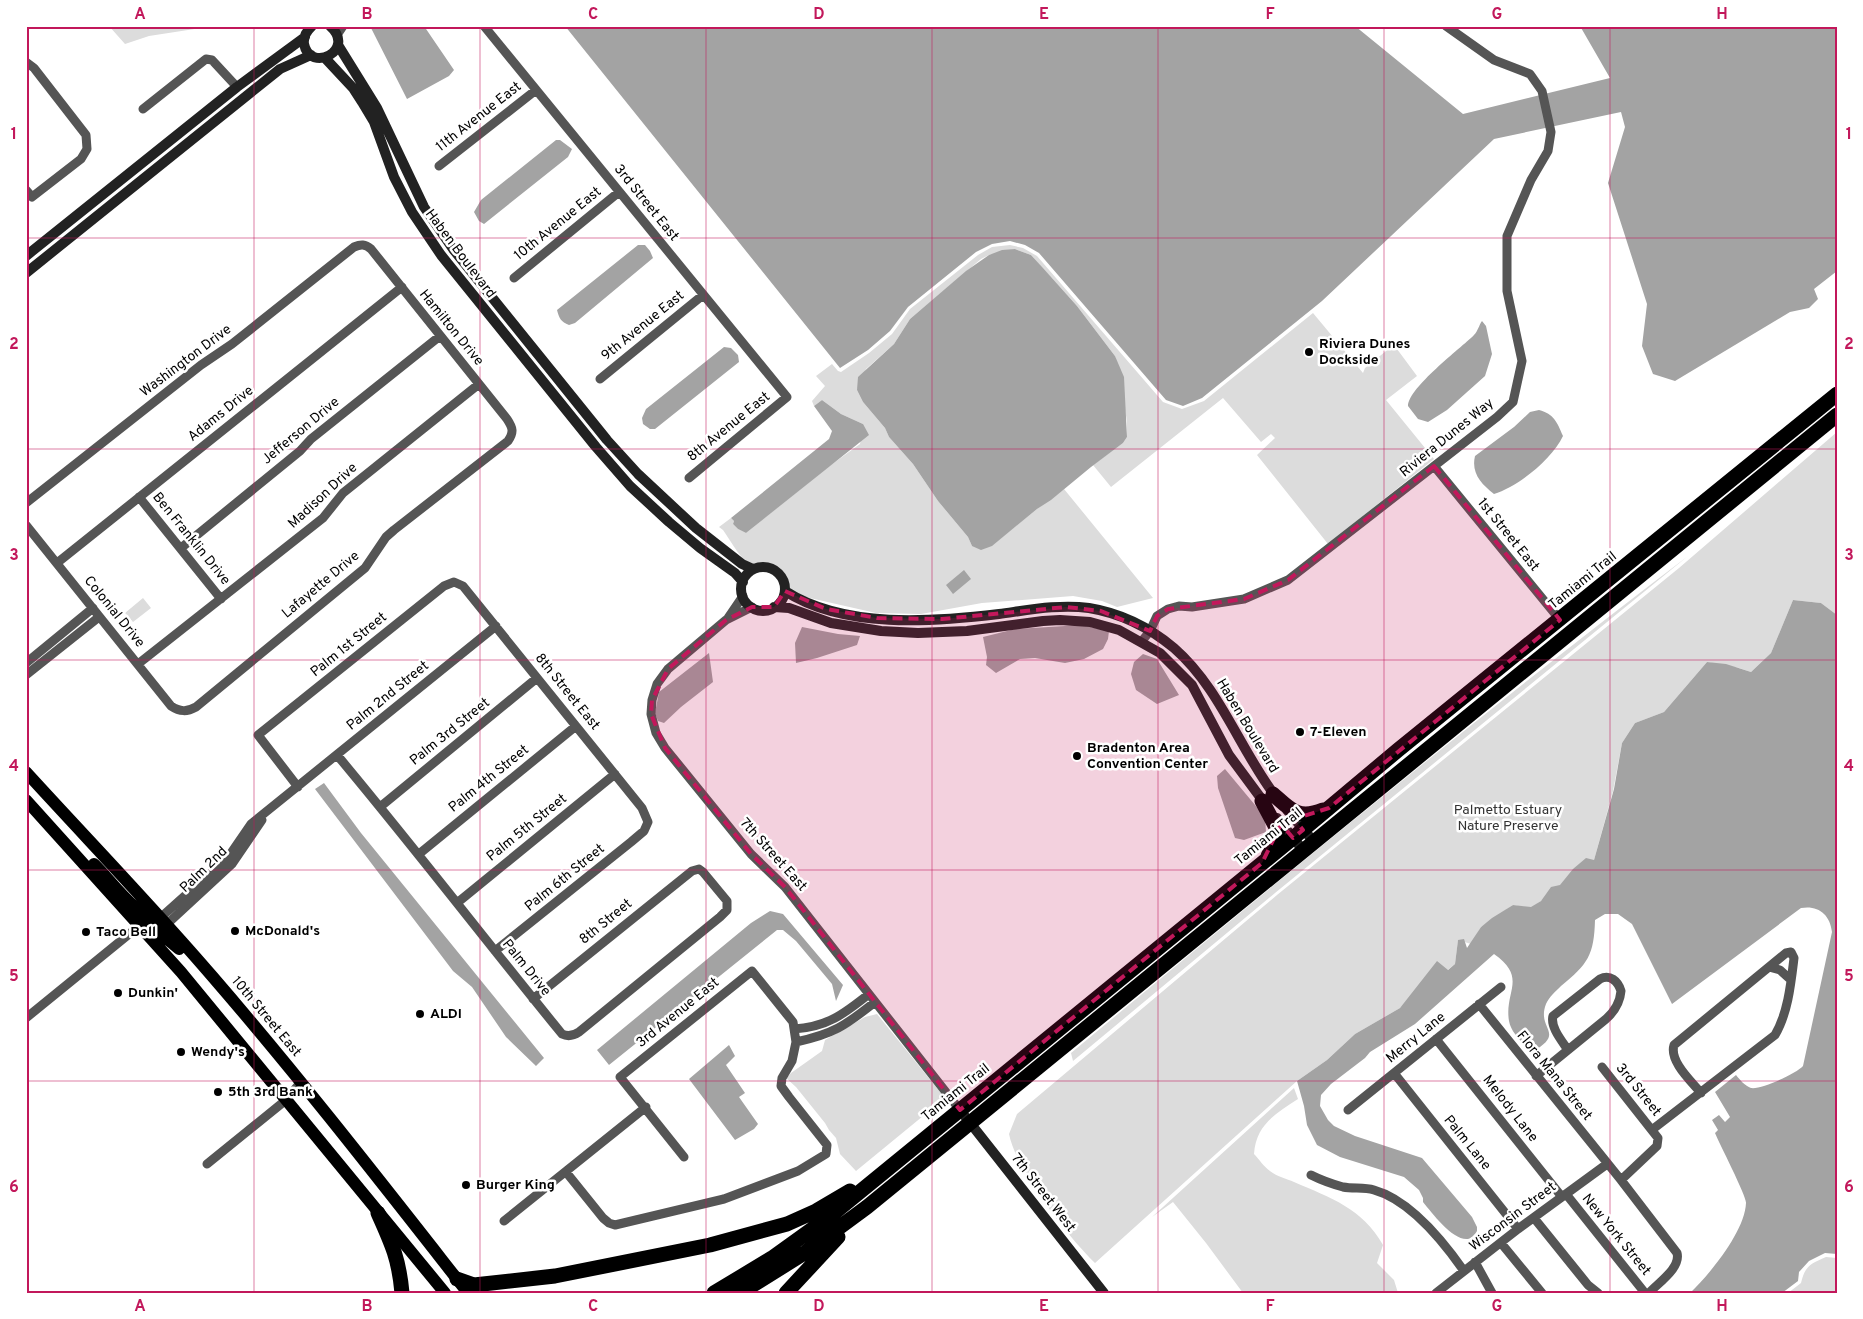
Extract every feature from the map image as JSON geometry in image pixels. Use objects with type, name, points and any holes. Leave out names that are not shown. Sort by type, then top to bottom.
[{"type":"highway","name":"Tamiami Trail","points":[[714,1293],[806,1235],[1298,834],[1398,750],[1837,394]]},
{"type":"highway","points":[[740,1293],[806,1252],[867,1207],[1837,415]]},
{"type":"highway","points":[[1268,797],[1295,813],[1303,815],[1329,808]]},
{"type":"highway","points":[[1262,863],[1273,848],[1278,831],[1268,797]]},
{"type":"highway","points":[[494,1293],[555,1276],[710,1244],[787,1224],[816,1211],[884,1172]]},
{"type":"highway","points":[[786,1293],[867,1207]]},
{"type":"highway","points":[[378,1213],[395,1250],[400,1270],[402,1293]]},
{"type":"highway","points":[[457,1279],[474,1284],[555,1276]]},
{"type":"main road","name":"10th Street East","points":[[26,772],[210,974],[301,1082],[468,1293]]},
{"type":"main road","points":[[26,800],[200,996],[445,1293]]},
{"type":"main road","points":[[37,812],[75,844],[140,912],[150,920],[163,921]]},
{"type":"main road","points":[[139,926],[148,927],[160,933],[210,974]]},
{"type":"street","points":[[312,26],[308,29],[305,37],[305,46],[311,55],[325,58],[332,54],[338,46],[340,30],[330,26]]},
{"type":"street","name":"3rd Street East","points":[[484,26],[787,397]]},
{"type":"street","name":"Riviera Dunes Way","points":[[1150,631],[1157,616],[1168,608],[1179,606],[1192,607],[1244,599],[1288,580],[1513,402],[1522,361],[1508,290],[1507,236],[1531,180],[1548,151],[1551,132],[1542,91],[1530,74],[1494,60],[1446,26]]},
{"type":"street","points":[[26,256],[236,87],[305,37]]},
{"type":"street","name":"Haben Boulevard","points":[[338,46],[377,108],[416,191],[437,228],[606,439],[638,474],[696,528],[742,564],[753,569]]},
{"type":"street","points":[[26,273],[280,69],[311,55]]},
{"type":"street","name":"Haben Boulevard","points":[[325,58],[352,88],[374,122],[394,177],[428,238],[523,358],[596,447],[642,498],[700,548],[735,573],[743,582]]},
{"type":"street","points":[[143,109],[206,59],[212,60],[236,87]]},
{"type":"street","points":[[26,62],[34,68],[86,135],[87,149],[81,159],[28,197]]},
{"type":"street","name":"11th Avenue East","points":[[440,166],[536,90]]},
{"type":"street","points":[[155,152],[164,162]]},
{"type":"street","name":"10th Avenue East","points":[[514,278],[620,192]]},
{"type":"street","name":"Hamilton Drive","points":[[363,244],[371,249],[507,419],[512,426],[512,432]]},
{"type":"street","name":"Washington Drive","points":[[26,503],[200,364],[232,344],[354,247],[363,244]]},
{"type":"street","name":"Adams Drive","points":[[57,563],[402,287]]},
{"type":"street","name":"9th Avenue East","points":[[600,379],[703,295]]},
{"type":"street","name":"Jefferson Drive","points":[[181,548],[300,451],[311,438],[440,336]]},
{"type":"street","points":[[523,358],[534,350]]},
{"type":"street","name":"Madison Drive","points":[[138,664],[323,518],[343,493],[479,384]]},
{"type":"street","name":"8th Avenue East","points":[[689,478],[787,397]]},
{"type":"street","name":"Lafayette Drive","points":[[184,711],[196,707],[365,568],[386,537],[508,441],[512,432]]},
{"type":"street","points":[[1754,462],[1764,475]]},
{"type":"street","name":"1st Street East","points":[[1434,466],[1560,620]]},
{"type":"street","name":"Ben Franklin Drive","points":[[139,496],[221,599]]},
{"type":"street","name":"Colonial Drive","points":[[26,525],[171,706],[177,710],[184,711]]},
{"type":"street","points":[[766,567],[772,569],[782,578],[785,591],[780,603],[774,608],[763,610],[752,607],[743,596],[743,582],[753,569],[766,567]]},
{"type":"street","name":"Palm 1st Street","points":[[298,787],[258,735],[444,586],[454,582],[459,584]]},
{"type":"street","name":"8th Street East","points":[[459,584],[496,626],[642,808],[648,822]]},
{"type":"street","name":"Haben Boulevard","points":[[785,591],[802,602],[864,617],[915,620],[971,617],[1049,607],[1083,608],[1121,616],[1150,631],[1176,650],[1200,676],[1251,761],[1268,797]]},
{"type":"street","name":"7th Street East","points":[[743,596],[726,620],[668,670],[657,684],[652,700],[651,714],[656,733],[665,748],[751,854],[785,887],[960,1110]]},
{"type":"street","name":"7th Street East","points":[[726,620],[752,607]]},
{"type":"street","points":[[26,662],[93,608]]},
{"type":"street","name":"Haben Boulevard","points":[[774,608],[789,608],[831,623],[859,629],[904,632],[967,632],[1043,621],[1071,620],[1109,626],[1142,641],[1160,653],[1192,684],[1229,755],[1268,797],[1308,846]]},
{"type":"street","points":[[26,676],[100,616]]},
{"type":"street","points":[[967,632],[971,617]]},
{"type":"street","name":"Palm 2nd Street","points":[[298,787],[496,626]]},
{"type":"street","points":[[1142,641],[1150,631]]},
{"type":"street","name":"Palm 3rd Street","points":[[380,807],[537,678]]},
{"type":"street","name":"Palm 4th Street","points":[[419,854],[576,726]]},
{"type":"street","name":"Palm Drive","points":[[337,755],[419,854],[562,1034],[574,1035],[727,910]]},
{"type":"street","name":"Palm 5th Street","points":[[458,903],[614,774]]},
{"type":"street","name":"Palm 2nd","points":[[163,921],[232,864],[273,806],[298,787]]},
{"type":"street","name":"Palm 6th Street","points":[[496,952],[644,831],[648,822]]},
{"type":"street","name":"8th Street","points":[[533,999],[692,871],[699,869],[703,872],[727,901],[727,910]]},
{"type":"street","points":[[26,1018],[139,926]]},
{"type":"street","points":[[1621,1180],[1657,1146],[1658,1138],[1653,1129],[1701,1093],[1775,1036],[1781,1024],[1791,980],[1794,958],[1791,952],[1786,953],[1674,1045],[1675,1059],[1701,1093]]},
{"type":"street","points":[[1769,967],[1780,970],[1791,980]]},
{"type":"street","name":"3rd Avenue East","points":[[646,1107],[620,1077],[752,971],[793,1022],[794,1029]]},
{"type":"street","points":[[1536,1076],[1568,1050],[1606,1019],[1618,1006],[1621,991],[1614,980],[1604,977],[1600,979],[1553,1016],[1554,1026],[1568,1050]]},
{"type":"street","name":"Merry Lane","points":[[1348,1110],[1501,987]]},
{"type":"street","points":[[566,1172],[602,1218],[608,1223],[616,1224],[734,1196],[798,1172],[826,1154],[828,1145],[781,1086],[782,1078],[792,1061],[796,1042],[794,1029],[816,1026],[842,1015],[869,994]]},
{"type":"street","points":[[796,1042],[819,1036],[848,1023],[875,1002]]},
{"type":"street","name":"Flora Mana Street","points":[[1479,1004],[1668,1240],[1678,1257],[1673,1268],[1649,1293]]},
{"type":"street","points":[[842,1015],[848,1023]]},
{"type":"street","points":[[816,1026],[819,1036]]},
{"type":"street","name":"Melody Lane","points":[[1436,1039],[1564,1196]]},
{"type":"street","name":"3rd Street","points":[[1602,1067],[1653,1129]]},
{"type":"street","name":"Palm Lane","points":[[1394,1073],[1518,1229]]},
{"type":"street","points":[[207,1164],[286,1100],[301,1082]]},
{"type":"street","points":[[504,1222],[646,1107],[684,1156]]},
{"type":"street","name":"7th Street West","points":[[960,1110],[1104,1293]]},
{"type":"street","name":"Wisconsin Street","points":[[1438,1292],[1474,1262],[1607,1164]]},
{"type":"street","points":[[1311,1175],[1344,1187],[1373,1190],[1385,1194],[1406,1206],[1430,1230],[1464,1271]]},
{"type":"street","name":"New York Street","points":[[1564,1196],[1645,1293]]},
{"type":"street","points":[[1534,1218],[1588,1285],[1598,1293]]},
{"type":"street","points":[[1500,1243],[1542,1293]]},
{"type":"street","points":[[1474,1262],[1492,1293]]},
{"type":"highlighted area","points":[[1434,466],[1560,620],[1329,808],[1294,819],[1303,830],[1293,838],[1281,824],[1262,863],[960,1110],[785,887],[751,854],[665,748],[651,714],[652,700],[668,669],[726,620],[752,607],[774,607],[785,591],[826,609],[877,618],[942,619],[1066,607],[1101,611],[1150,631],[1157,616],[1168,609],[1244,599],[1288,580]]},
{"type":"green space","points":[[109,26],[214,26],[149,36],[125,44]]},
{"type":"green space","points":[[1010,245],[1023,248],[1037,256],[1163,402],[1182,409],[1204,401],[1313,313],[1363,373],[1365,368],[1391,347],[1397,349],[1417,376],[1386,400],[1434,459],[1328,544],[1257,455],[1275,438],[1271,434],[1261,442],[1223,398],[1111,487],[1093,465],[1123,443],[1127,437],[1127,421],[1115,356],[1077,306],[1031,255],[1015,249],[989,255],[981,259],[910,319],[894,344],[866,369],[857,390],[863,402],[885,428],[889,437],[913,464],[938,501],[968,537],[972,546],[991,546],[1064,489],[1153,598],[1117,607],[1102,601],[1073,596],[982,603],[921,614],[876,613],[801,596],[789,588],[785,574],[775,565],[753,564],[746,561],[719,527],[731,518],[734,521],[733,524],[738,529],[746,533],[824,470],[860,444],[863,424],[841,414],[822,400],[814,406],[812,401],[825,386],[816,376],[832,364],[841,372],[892,334],[910,309],[978,255],[992,247]]},
{"type":"green space","name":"Palmetto Estuary Nature Preserve","points":[[1837,432],[1837,615],[1821,603],[1793,600],[1771,653],[1751,672],[1707,662],[1664,712],[1635,723],[1622,743],[1613,791],[1594,860],[1531,908],[1513,905],[1481,927],[1471,944],[1458,940],[1455,964],[1400,1008],[1355,1034],[1327,1060],[1297,1081],[1095,1263],[1058,1221],[1022,1166],[1009,1134],[1017,1114],[1277,895],[1679,568]]},
{"type":"green space","points":[[1688,556],[1275,893],[1073,1061],[1071,1053],[1300,864],[1532,677]]},
{"type":"green space","points":[[143,598],[151,608],[133,622],[125,613]]},
{"type":"green space","points":[[877,1014],[945,1098],[856,1171],[840,1154],[836,1138],[825,1123],[796,1087],[786,1078],[822,1051],[825,1040],[865,1017]]},
{"type":"green space","points":[[1294,1088],[1298,1099],[1268,1121],[1258,1135],[1254,1154],[1272,1173],[1333,1199],[1365,1222],[1375,1232],[1383,1245],[1377,1263],[1394,1280],[1398,1293],[1243,1293],[1173,1202],[1152,1217]]},
{"type":"green space","points":[[1826,1257],[1837,1258],[1837,1293],[1788,1293],[1801,1283],[1804,1273],[1809,1266]]},
{"type":"shaded area","points":[[370,26],[424,26],[454,70],[449,76],[407,99]]},
{"type":"shaded area","points":[[565,26],[1355,26],[1463,114],[1610,78],[1580,26],[1837,26],[1837,271],[1814,289],[1818,299],[1809,308],[1790,312],[1675,381],[1653,374],[1642,346],[1647,304],[1608,183],[1625,127],[1621,112],[1494,139],[1322,301],[1202,398],[1183,406],[1166,400],[1039,253],[1025,245],[1010,241],[992,244],[976,252],[908,307],[890,331],[868,350],[840,368]]},
{"type":"shaded area","points":[[556,140],[560,140],[572,149],[568,157],[484,224],[479,221],[474,212],[481,200]]},
{"type":"shaded area","points":[[638,245],[645,245],[653,258],[575,323],[569,325],[562,321],[557,310]]},
{"type":"shaded area","points":[[1015,249],[1031,255],[1077,306],[1115,356],[1124,377],[1127,437],[1123,443],[992,546],[981,550],[972,546],[968,537],[938,501],[913,464],[889,437],[885,428],[863,402],[857,390],[858,377],[894,344],[910,319],[966,271],[989,255],[1002,250]]},
{"type":"shaded area","points":[[1482,321],[1486,326],[1492,354],[1485,376],[1447,410],[1428,422],[1418,419],[1408,406],[1411,398],[1436,369],[1477,332]]},
{"type":"shaded area","points":[[724,347],[731,348],[738,355],[739,362],[655,429],[650,429],[643,424],[642,418],[646,409]]},
{"type":"shaded area","points":[[822,400],[841,414],[863,424],[869,435],[746,533],[738,529],[733,524],[734,521],[731,518],[829,439],[832,431],[814,406]]},
{"type":"shaded area","points":[[1539,410],[1554,419],[1563,436],[1543,463],[1523,479],[1494,494],[1478,478],[1474,468],[1475,456],[1514,427],[1530,412]]},
{"type":"shaded area","points":[[964,570],[971,579],[953,594],[946,585]]},
{"type":"shaded area","points":[[1793,600],[1821,603],[1837,615],[1837,1254],[1825,1253],[1809,1261],[1799,1272],[1798,1281],[1782,1293],[1690,1293],[1716,1264],[1733,1239],[1740,1226],[1746,1203],[1738,1181],[1715,1133],[1718,1130],[1712,1120],[1719,1115],[1725,1122],[1730,1117],[1715,1092],[1736,1075],[1747,1086],[1756,1088],[1794,1073],[1803,1066],[1832,932],[1826,916],[1813,908],[1801,908],[1672,1004],[1632,924],[1618,914],[1605,914],[1595,920],[1593,942],[1588,958],[1578,971],[1547,1001],[1544,1013],[1549,1035],[1548,1040],[1532,1052],[1518,1038],[1510,1025],[1508,1010],[1512,978],[1510,970],[1494,954],[1415,1024],[1370,1052],[1331,1084],[1321,1095],[1320,1106],[1328,1120],[1334,1126],[1355,1136],[1422,1158],[1472,1217],[1477,1231],[1468,1239],[1456,1236],[1443,1225],[1423,1202],[1419,1190],[1404,1177],[1340,1157],[1317,1145],[1307,1125],[1297,1081],[1327,1060],[1355,1034],[1400,1008],[1437,961],[1448,970],[1455,964],[1458,940],[1464,939],[1467,948],[1481,927],[1492,918],[1513,905],[1531,907],[1541,901],[1551,887],[1560,885],[1573,869],[1586,858],[1594,860],[1614,789],[1622,743],[1635,723],[1664,712],[1707,662],[1726,664],[1751,672],[1771,653]]},
{"type":"shaded area","points":[[1081,625],[1109,631],[1108,639],[1103,649],[1084,659],[1065,663],[1035,658],[1020,659],[996,673],[986,665],[987,657],[983,637],[1015,629]]},
{"type":"shaded area","points":[[802,627],[860,636],[857,645],[796,663],[795,643]]},
{"type":"shaded area","points":[[709,653],[713,682],[664,723],[658,721],[655,713],[659,692]]},
{"type":"shaded area","points":[[1143,654],[1157,659],[1179,695],[1157,704],[1136,690],[1131,674],[1134,662]]},
{"type":"shaded area","points":[[1225,769],[1265,817],[1266,832],[1244,840],[1235,838],[1218,788],[1217,776]]},
{"type":"shaded area","points":[[324,783],[361,833],[544,1058],[536,1066],[506,1037],[472,987],[453,971],[315,789]]},
{"type":"shaded area","points":[[770,911],[783,914],[843,985],[836,1001],[832,984],[796,941],[783,930],[777,930],[609,1065],[597,1050],[751,923]]},
{"type":"shaded area","points":[[729,1045],[735,1056],[726,1065],[745,1093],[739,1097],[758,1124],[754,1129],[735,1140],[689,1079]]},
{"type":"place","name":"Riviera Dunes Dockside","points":[[1309,352]]},
{"type":"place","name":"7-Eleven","points":[[1300,732]]},
{"type":"place","name":"Bradenton Area Convention Center","points":[[1077,756]]},
{"type":"place","name":"McDonald's","points":[[235,931]]},
{"type":"place","name":"Taco Bell","points":[[86,932]]},
{"type":"place","name":"Dunkin'","points":[[118,993]]},
{"type":"place","name":"ALDI","points":[[420,1014]]},
{"type":"place","name":"Wendy's","points":[[181,1052]]},
{"type":"place","name":"5th 3rd Bank","points":[[218,1092]]},
{"type":"place","name":"Burger King","points":[[466,1185]]}]
